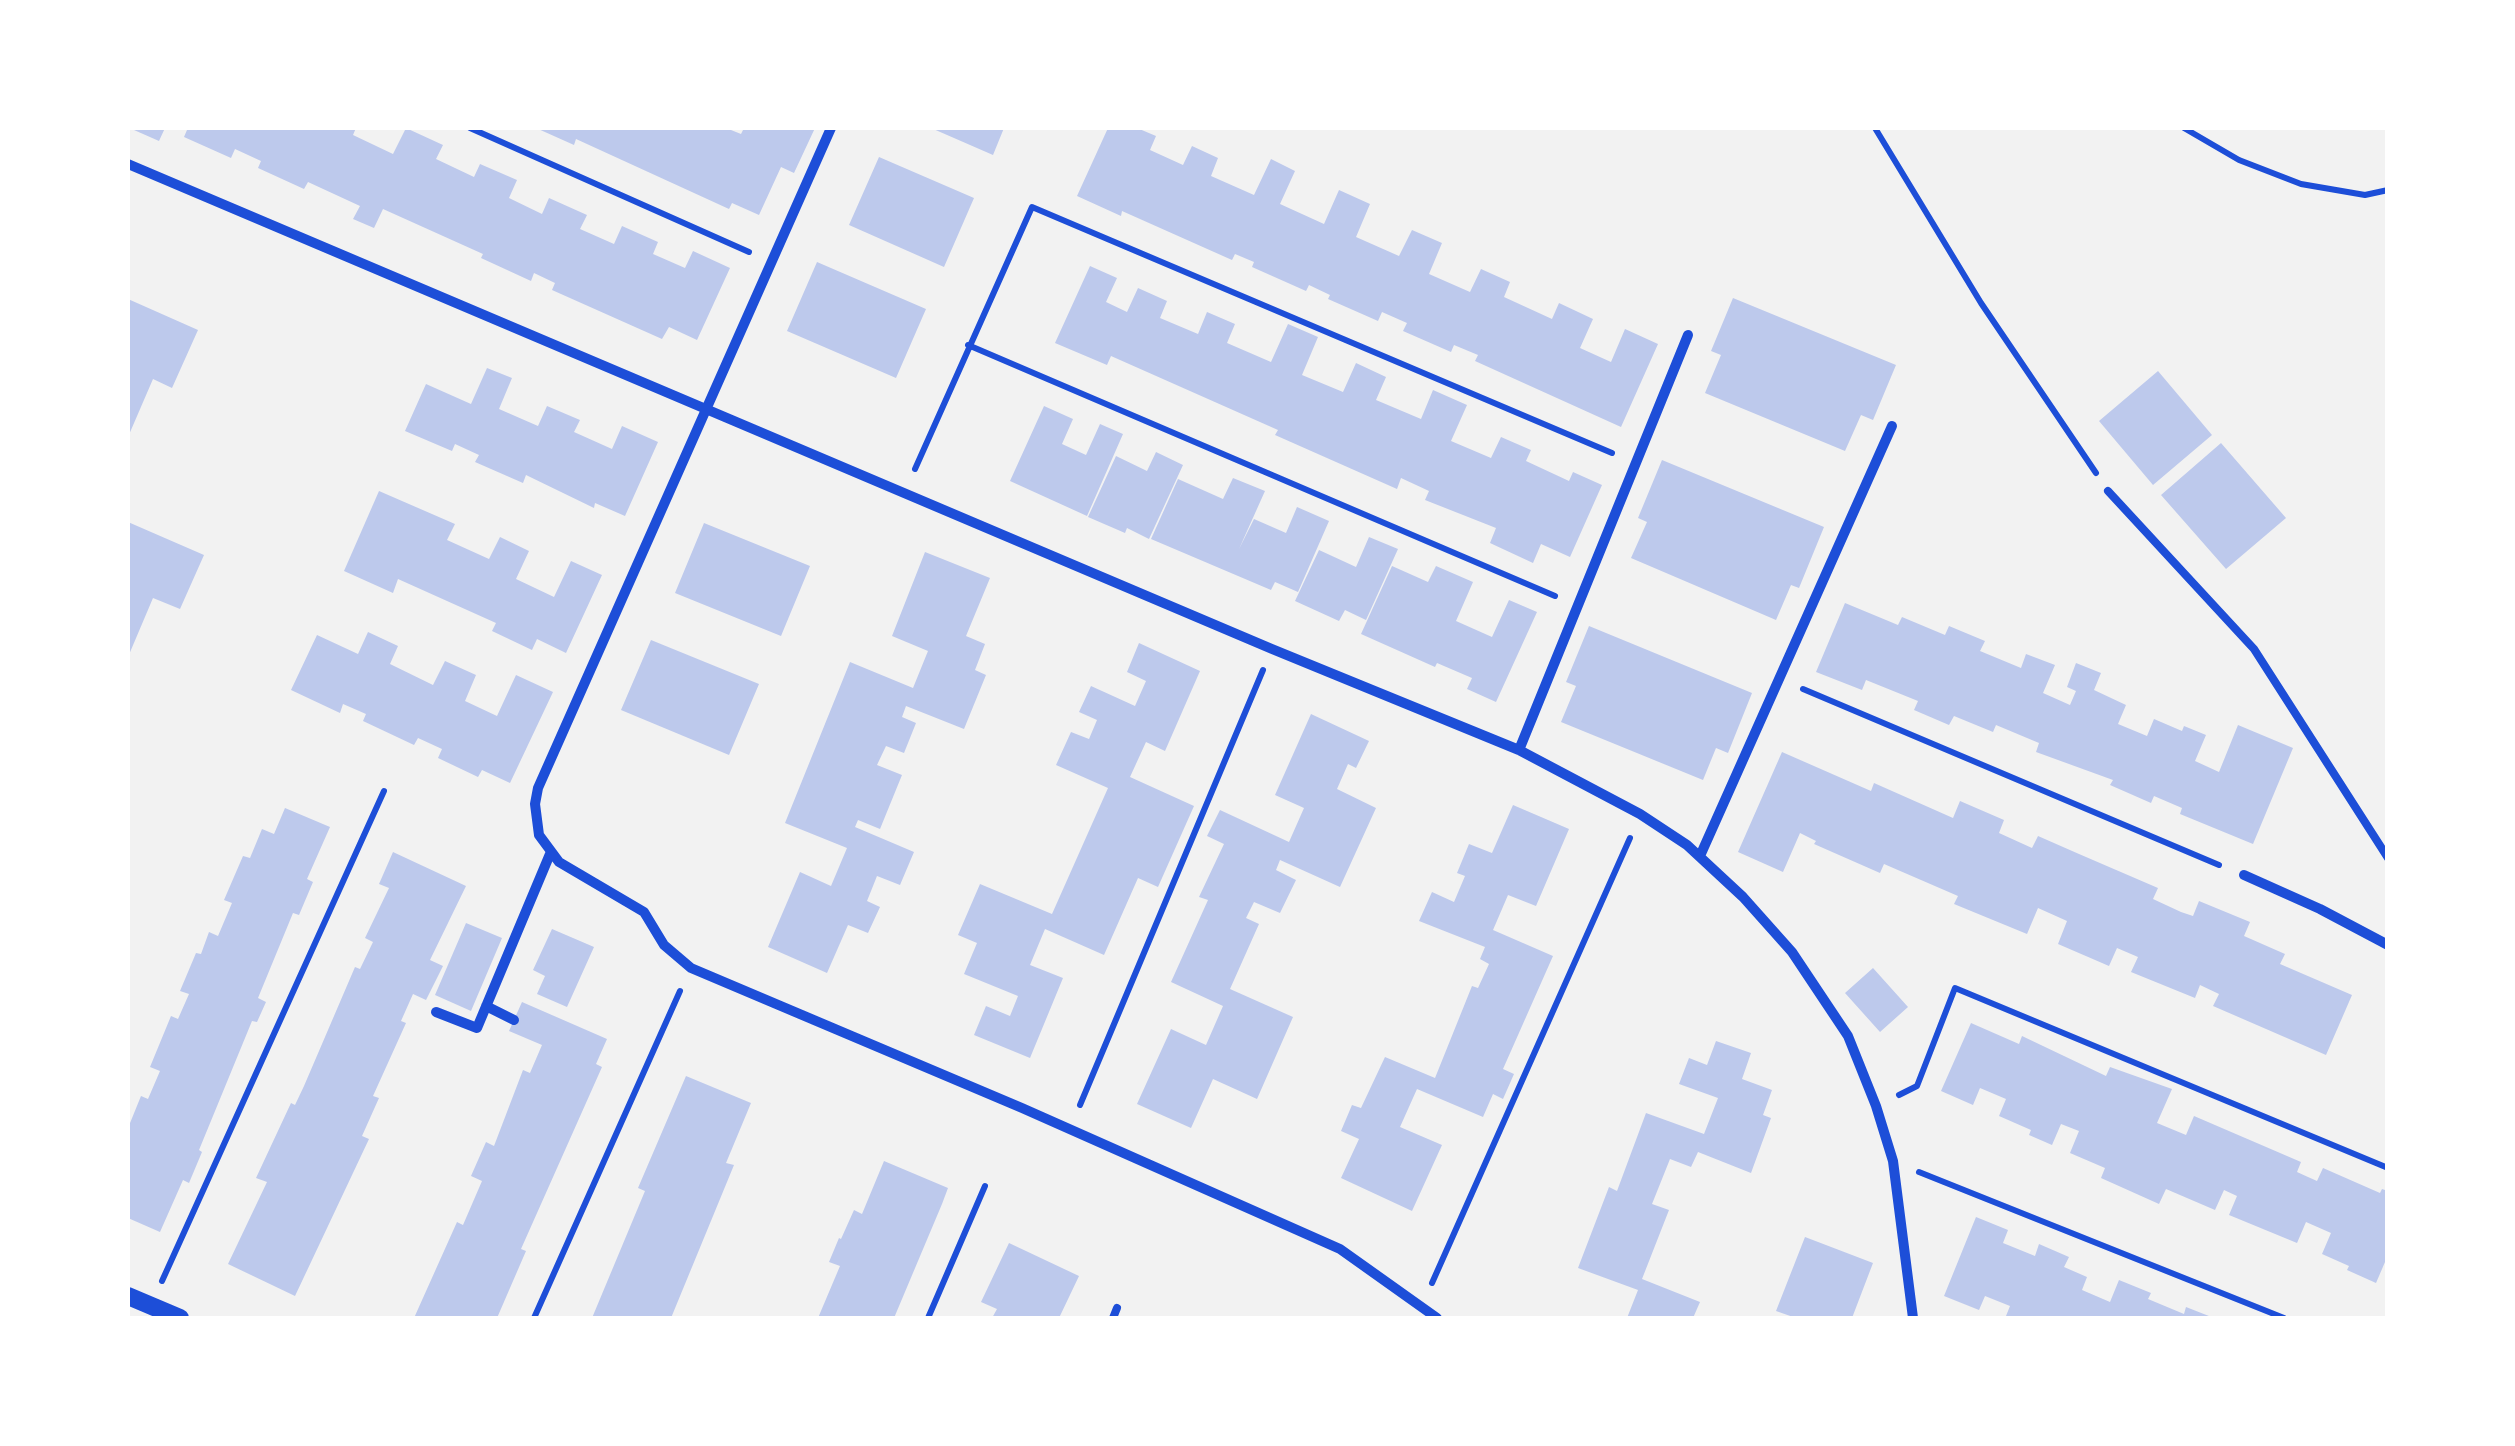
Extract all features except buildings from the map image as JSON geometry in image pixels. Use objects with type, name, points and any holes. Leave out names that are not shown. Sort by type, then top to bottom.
[{"type":"street","points":[[831,128],[538,788],[538,836],[550,854],[581,877],[644,912],[664,944],[690,968],[1070,1129],[1340,1249],[1437,1318]]},
{"type":"street","points":[[128,164],[1519,750],[1640,814],[1700,856],[1779,937],[1848,1036],[1893,1162],[1913,1318]]},
{"type":"street","points":[[1519,750],[1688,335]]},
{"type":"street","points":[[1700,856],[1892,426]]},
{"type":"street","points":[[436,1012],[477,1028],[550,854]]},
{"type":"street","points":[[2244,876],[2320,909],[2388,945]]},
{"type":"street","points":[[486,1006],[514,1020]]},
{"type":"street","points":[[128,1296],[180,1318]]},
{"type":"lane","points":[[2108,491],[2254,648],[2388,858]]},
{"type":"lane","points":[[1113,1318],[1117,1308]]},
{"type":"path","points":[[470,128],[773,263]]},
{"type":"path","points":[[1875,128],[1981,303],[2108,491]]},
{"type":"path","points":[[2184,128],[2239,160],[2301,184],[2365,195],[2388,190]]},
{"type":"path","points":[[904,493],[1032,207],[1636,463]]},
{"type":"path","points":[[968,345],[1578,606]]},
{"type":"path","points":[[1070,1129],[1272,649]]},
{"type":"path","points":[[1779,679],[2244,876]]},
{"type":"path","points":[[150,1306],[384,790]]},
{"type":"path","points":[[1422,1307],[1640,814]]},
{"type":"path","points":[[534,1318],[690,968]]},
{"type":"path","points":[[1876,1106],[1917,1086],[1955,988],[2388,1168]]},
{"type":"path","points":[[1893,1162],[2284,1318]]},
{"type":"path","points":[[928,1318],[985,1186]]}]
